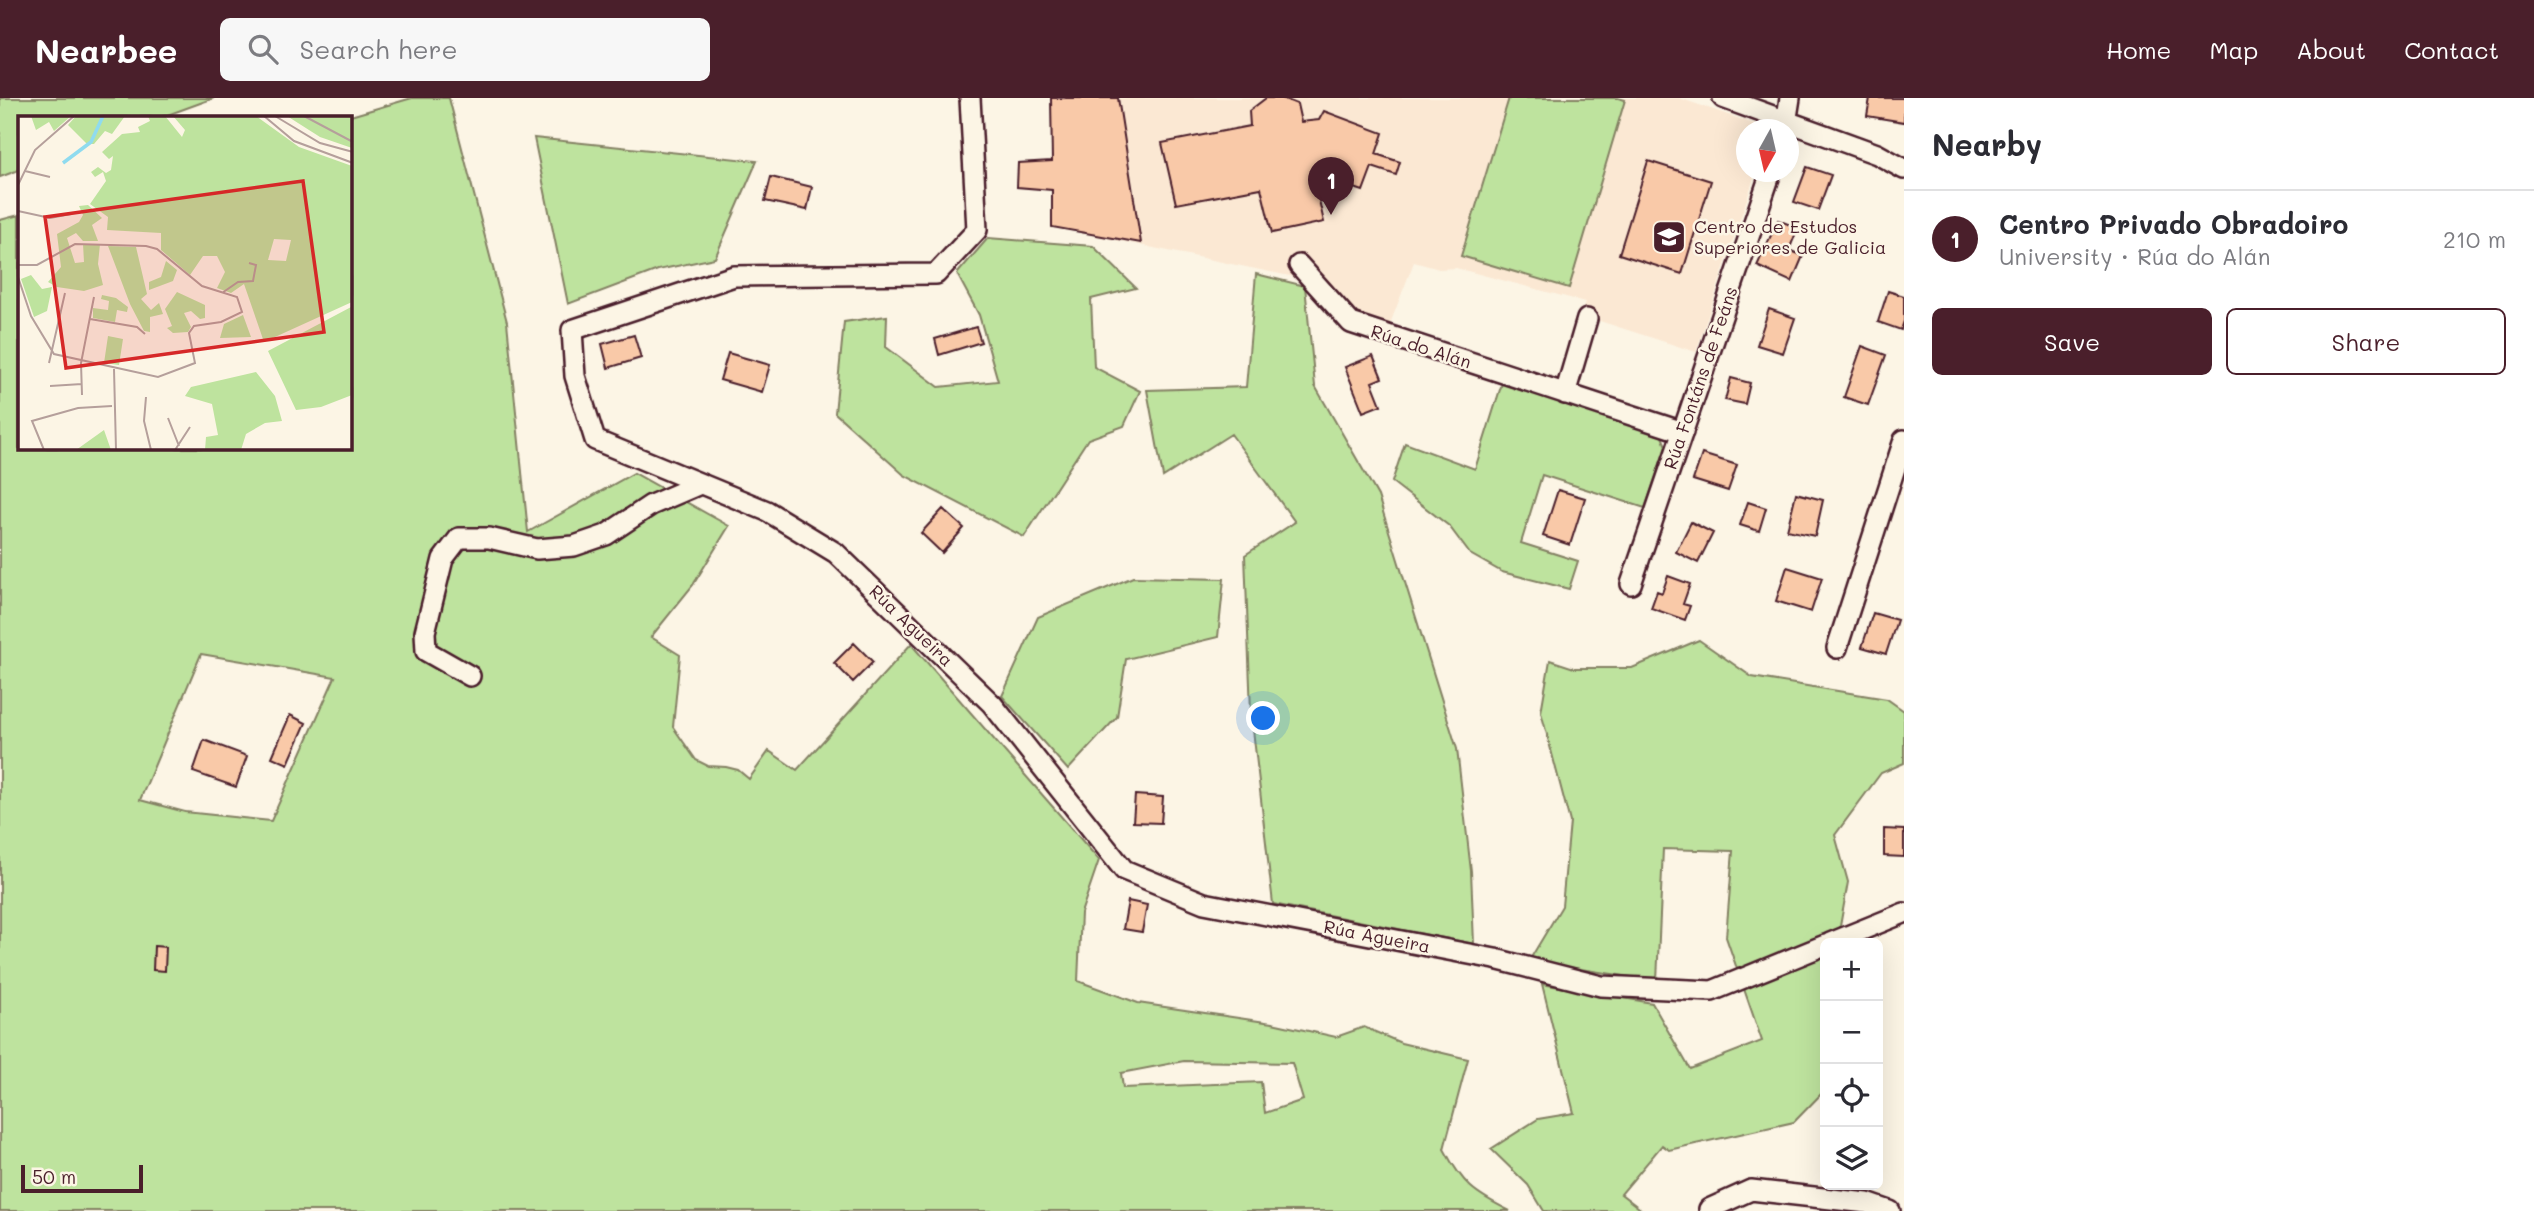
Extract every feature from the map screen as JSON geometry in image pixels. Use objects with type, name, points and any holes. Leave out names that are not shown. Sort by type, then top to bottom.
[{"type":"street","name":"Rúa Agueira","points":[[970,98],[977,230],[936,274],[734,276],[572,330],[575,376],[595,440],[767,512],[836,553],[992,705],[1124,870],[1204,903],[1495,959],[1601,986],[1713,991],[1820,947]]},
{"type":"street","points":[[1723,98],[1772,119]]},
{"type":"street","points":[[1787,119],[1790,98]]},
{"type":"street","points":[[1799,129],[1877,154],[1904,169]]},
{"type":"street","name":"Rúa Fontáns de Feáns","points":[[1631,584],[1768,182]]},
{"type":"street","name":"Rúa do Alán","points":[[1299,265],[1351,323],[1683,432]]},
{"type":"street","points":[[1565,394],[1587,319]]},
{"type":"street","points":[[1837,648],[1904,440]]},
{"type":"street","points":[[470,676],[426,651],[425,632],[443,559],[459,538],[489,538],[537,549],[574,546],[606,535],[651,505],[700,484]]},
{"type":"street","points":[[1843,938],[1904,914]]},
{"type":"street","points":[[1709,1209],[1751,1190],[1867,1203],[1890,1211]]},
{"type":"shaded area","points":[[1051,98],[1679,98],[1740,119],[1736,119],[1736,182],[1753,182],[1696,352],[1581,315],[1585,302],[1456,268],[1439,269],[1414,262],[1388,329],[1361,322],[1309,280],[1052,227]]},
{"type":"green space","points":[[0,98],[214,98],[165,116],[18,116],[18,170],[0,177]]},
{"type":"green space","points":[[412,98],[449,98],[507,322],[528,532],[634,473],[729,526],[693,585],[651,637],[680,655],[673,727],[696,760],[708,766],[738,770],[749,779],[769,751],[797,770],[911,644],[1099,860],[1081,913],[1078,981],[1138,1003],[1272,1023],[1336,1037],[1364,1027],[1401,1043],[1468,1059],[1444,1149],[1457,1171],[1471,1187],[1510,1211],[0,1211],[0,220],[18,215],[18,450],[352,450],[350,116]],"holes":[[[201,654],[335,677],[271,821],[185,812],[140,800]],[[1184,1061],[1292,1063],[1303,1100],[1265,1113],[1261,1082],[1123,1088],[1121,1073]]]},
{"type":"green space","points":[[1509,98],[1625,100],[1569,288],[1461,256]]},
{"type":"green space","points":[[534,138],[757,161],[715,258],[658,270],[568,304]]},
{"type":"green space","points":[[988,238],[1093,246],[1136,288],[1091,299],[1094,367],[1140,391],[1124,426],[1088,439],[1024,537],[904,475],[835,413],[844,322],[887,316],[886,347],[939,387],[998,381],[979,315],[957,274]]},
{"type":"green space","points":[[1256,274],[1305,286],[1315,386],[1378,496],[1457,749],[1471,871],[1474,944],[1273,904],[1251,712],[1245,555],[1295,522],[1231,434],[1163,477],[1147,390],[1246,387]]},
{"type":"green space","points":[[1503,380],[1661,434],[1666,446],[1645,508],[1542,475],[1521,543],[1578,561],[1569,589],[1502,572],[1470,554],[1449,526],[1392,482],[1405,443],[1475,469]]},
{"type":"green space","points":[[1133,577],[1224,579],[1218,637],[1126,659],[1117,717],[1068,770],[1002,696],[1038,617]]},
{"type":"green space","points":[[1699,640],[1752,677],[1887,699],[1904,711],[1904,763],[1881,773],[1835,835],[1848,882],[1838,938],[1820,938],[1820,1095],[1794,1122],[1669,1150],[1662,1145],[1621,1194],[1643,1211],[1544,1211],[1528,1185],[1491,1149],[1538,1119],[1574,1113],[1542,984],[1652,1003],[1690,1069],[1762,1041],[1726,937],[1733,851],[1663,849],[1657,981],[1529,961],[1562,906],[1570,822],[1541,712],[1550,660],[1574,668],[1632,668]]},
{"type":"building","points":[[1051,98],[1118,98],[1141,243],[1052,227],[1052,190],[1017,187],[1018,163],[1052,161]]},
{"type":"building","points":[[1266,98],[1282,98],[1297,104],[1301,122],[1319,120],[1324,111],[1383,133],[1376,154],[1400,162],[1396,175],[1372,167],[1363,191],[1313,174],[1324,222],[1272,233],[1261,188],[1176,204],[1162,143],[1250,126],[1249,111]]},
{"type":"building","points":[[1870,98],[1904,98],[1904,122],[1867,116]]},
{"type":"building","points":[[1648,161],[1711,181],[1682,274],[1619,254]]},
{"type":"building","points":[[1807,167],[1831,175],[1818,210],[1794,202]]},
{"type":"building","points":[[771,177],[812,187],[807,210],[765,201]]},
{"type":"building","points":[[1778,220],[1798,228],[1789,250],[1803,256],[1792,282],[1757,266]]},
{"type":"building","points":[[1888,291],[1904,296],[1904,321],[1901,330],[1878,322]]},
{"type":"building","points":[[1769,309],[1795,318],[1783,353],[1757,345]]},
{"type":"building","points":[[976,327],[981,342],[939,355],[935,339]]},
{"type":"building","points":[[634,335],[641,358],[608,368],[602,344]]},
{"type":"building","points":[[1862,346],[1886,355],[1868,405],[1844,397]]},
{"type":"building","points":[[728,353],[770,365],[762,392],[720,380]]},
{"type":"building","points":[[1373,356],[1382,378],[1372,382],[1381,405],[1363,412],[1345,367]]},
{"type":"building","points":[[1731,378],[1750,383],[1745,404],[1725,400]]},
{"type":"building","points":[[1702,454],[1737,465],[1728,491],[1693,480]]},
{"type":"building","points":[[1558,490],[1585,498],[1570,545],[1543,536]]},
{"type":"building","points":[[1796,493],[1823,500],[1815,536],[1787,530]]},
{"type":"building","points":[[1748,502],[1766,508],[1759,531],[1740,525]]},
{"type":"building","points":[[943,509],[964,528],[942,553],[921,533]]},
{"type":"building","points":[[1691,522],[1713,533],[1698,563],[1676,552]]},
{"type":"building","points":[[1787,567],[1822,578],[1811,612],[1776,601]]},
{"type":"building","points":[[1668,576],[1690,584],[1683,604],[1690,606],[1685,620],[1651,608],[1657,591],[1662,593]]},
{"type":"building","points":[[1873,613],[1897,620],[1886,654],[1862,647]]},
{"type":"building","points":[[854,643],[873,662],[853,682],[834,663]]},
{"type":"building","points":[[290,715],[306,723],[288,764],[272,757]]},
{"type":"building","points":[[204,740],[247,756],[236,787],[193,772]]},
{"type":"building","points":[[1135,795],[1163,797],[1161,823],[1133,822]]},
{"type":"building","points":[[1884,829],[1904,830],[1904,857],[1884,856]]},
{"type":"building","points":[[1128,901],[1147,905],[1142,932],[1123,929]]},
{"type":"building","points":[[154,946],[166,947],[165,971],[153,970]]},
{"type":"place","name":"Centro Privado Obradoiro","points":[[1331,215]]},
{"type":"place","name":"Centro de Estudos Superiores de Galicia","points":[[1669,237]]}]
